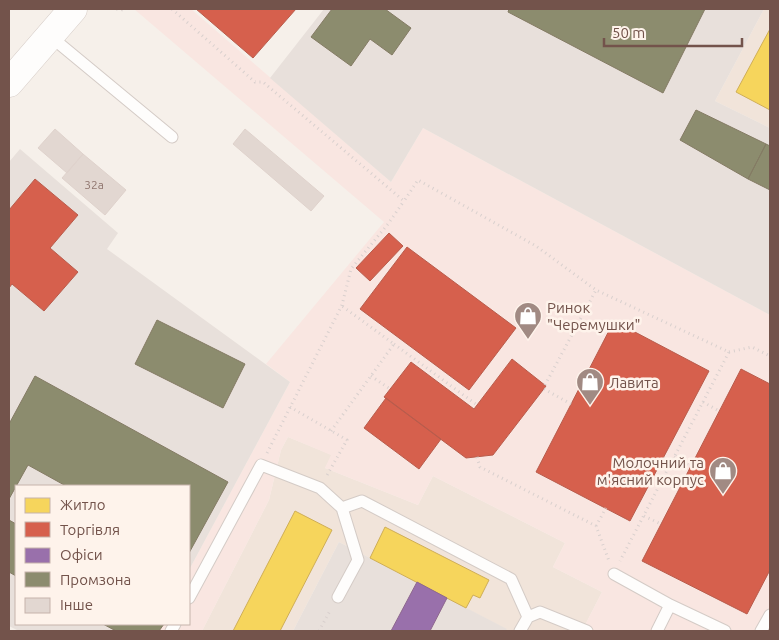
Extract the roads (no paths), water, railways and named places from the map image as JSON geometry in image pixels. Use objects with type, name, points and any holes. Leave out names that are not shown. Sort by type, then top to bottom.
[{"type":"main road","points":[[9,83],[72,9]]},
{"type":"lane","points":[[50,35],[172,137]]},
{"type":"lane","points":[[190,596],[261,465],[320,488],[342,508],[358,560],[338,598]]},
{"type":"lane","points":[[342,508],[362,501],[511,579],[528,617]]},
{"type":"lane","points":[[614,574],[670,605],[725,631]]},
{"type":"lane","points":[[657,631],[670,605]]},
{"type":"lane","points":[[520,631],[528,617],[536,612],[546,613],[587,631]]},
{"type":"lane","points":[[761,631],[770,615]]},
{"type":"place","name":"Ринок \"Черемушки\"","points":[[528,340]]},
{"type":"place","name":"Лавита","points":[[590,406]]},
{"type":"place","name":"Молочний та м'ясний корпус","points":[[723,495]]}]
